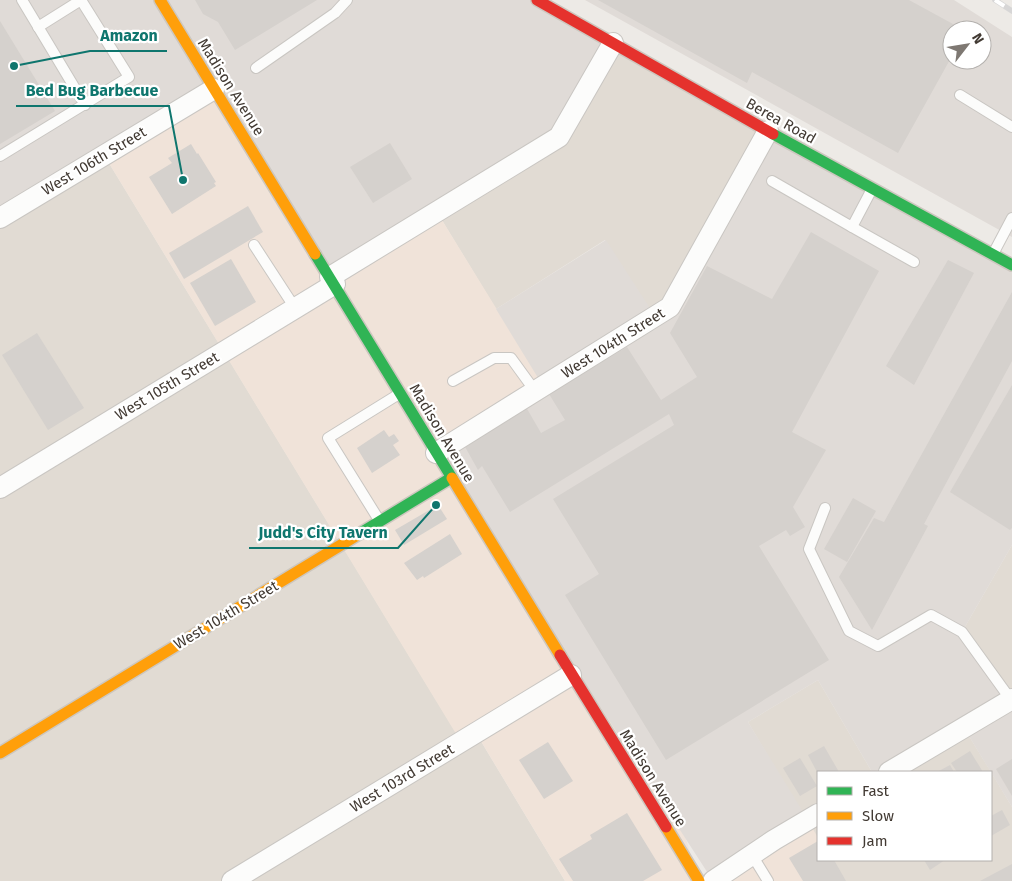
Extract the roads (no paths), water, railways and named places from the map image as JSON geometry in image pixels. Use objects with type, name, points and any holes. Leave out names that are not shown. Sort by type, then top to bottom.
[{"type":"street","name":"Madison Avenue","points":[[160,0],[571,675],[699,881]]},
{"type":"street","name":"Berea Road","points":[[536,0],[768,131],[1012,265]]},
{"type":"street","name":"West 105th Street","points":[[0,488],[295,308],[332,280],[559,137],[614,43]]},
{"type":"street","name":"West 106th Street","points":[[0,218],[214,89]]},
{"type":"street","name":"West 104th Street","points":[[436,453],[670,307],[768,131]]},
{"type":"street","name":"West 104th Street","points":[[0,752],[451,478]]},
{"type":"street","name":"West 103rd Street","points":[[232,881],[571,675]]},
{"type":"street","points":[[891,771],[1012,700]]},
{"type":"street","points":[[713,881],[774,840],[817,815]]},
{"type":"lane","points":[[22,0],[86,105]]},
{"type":"lane","points":[[0,156],[129,77],[81,0],[38,27]]},
{"type":"lane","points":[[256,68],[335,13],[346,0]]},
{"type":"lane","points":[[960,95],[1012,127]]},
{"type":"lane","points":[[772,181],[914,262]]},
{"type":"lane","points":[[852,227],[872,188]]},
{"type":"lane","points":[[993,255],[1012,218]]},
{"type":"lane","points":[[254,245],[295,308]]},
{"type":"lane","points":[[453,381],[494,358],[511,358],[536,391]]},
{"type":"lane","points":[[379,521],[328,438],[400,393]]},
{"type":"lane","points":[[825,508],[809,550],[849,631],[878,646],[931,615],[962,632],[1012,700]]},
{"type":"lane","points":[[752,855],[768,881]]},
{"type":"railway","points":[[995,0],[1012,11]]},
{"type":"place","name":"Amazon","points":[[14,66]]},
{"type":"place","name":"Bed Bug Barbecue","points":[[183,180]]},
{"type":"place","name":"Judd's City Tavern","points":[[436,505]]}]
